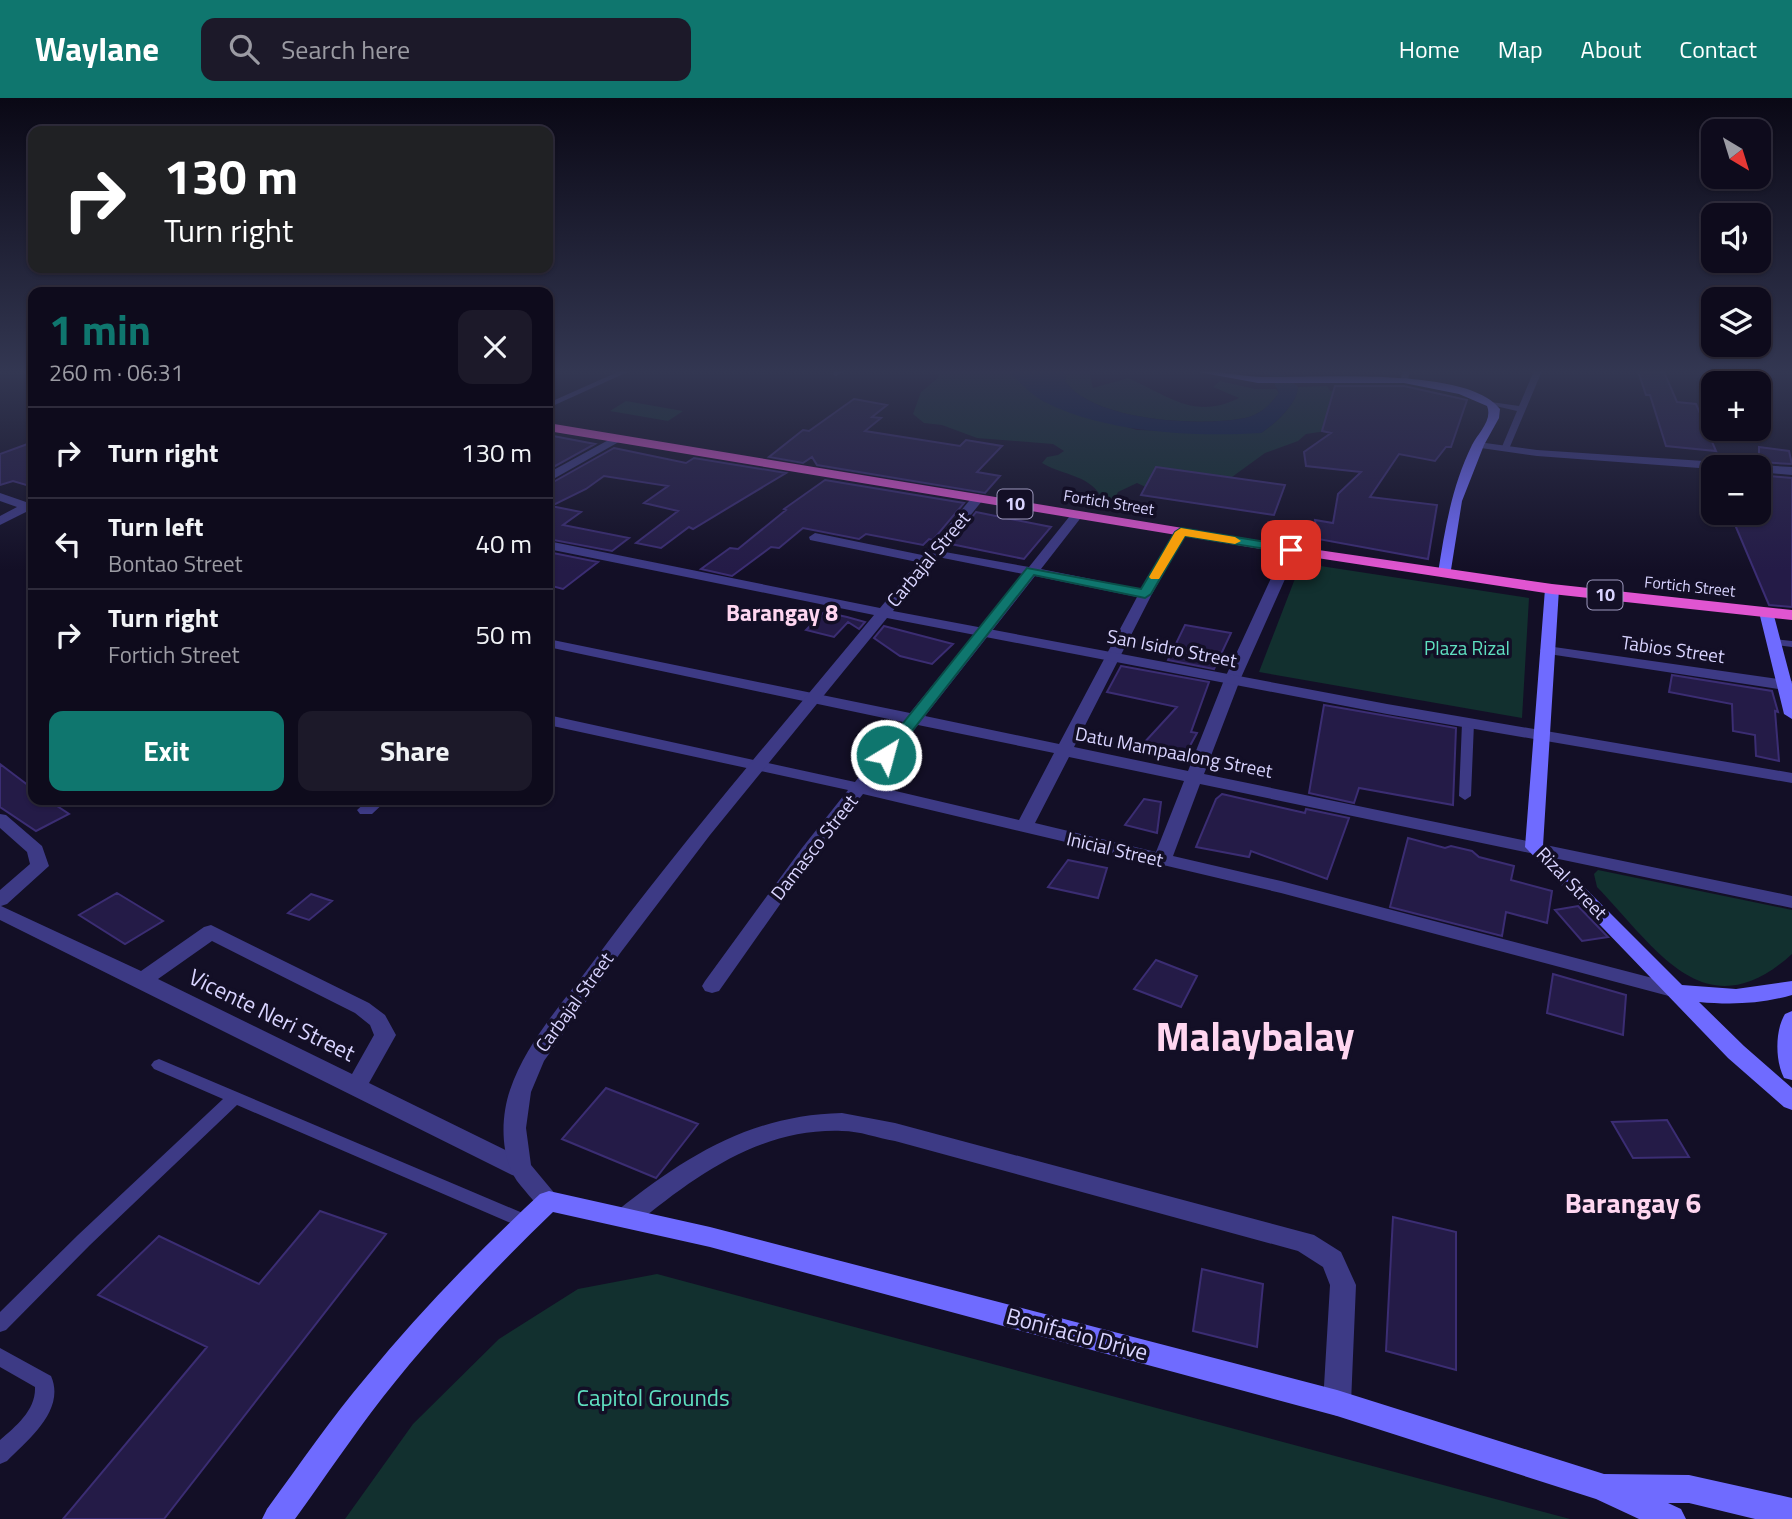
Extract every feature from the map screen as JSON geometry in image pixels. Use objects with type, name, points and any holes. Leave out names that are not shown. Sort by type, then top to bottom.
[{"type":"highway","name":"Fortich Street","points":[[608,437],[1291,550],[1552,589],[1792,615]]},
{"type":"main road","points":[[1445,573],[1456,501],[1483,437]]},
{"type":"main road","name":"Rizal Street","points":[[1552,589],[1534,847],[1737,1052],[1792,1101]]},
{"type":"main road","points":[[1766,612],[1788,686],[1792,714]]},
{"type":"main road","points":[[1680,992],[1706,996],[1754,997],[1792,988]]},
{"type":"main road","points":[[1792,1019],[1788,1045],[1792,1072]]},
{"type":"main road","points":[[277,1519],[374,1387],[464,1286],[549,1200]]},
{"type":"main road","name":"Bonifacio Drive","points":[[549,1200],[723,1241],[1337,1403],[1600,1486],[1671,1519]]},
{"type":"main road","name":"Bonifacio Drive","points":[[1600,1486],[1689,1489],[1792,1513]]},
{"type":"street","points":[[553,475],[618,439]]},
{"type":"street","points":[[1478,445],[1701,464]]},
{"type":"street","points":[[1771,470],[1792,471]]},
{"type":"street","points":[[0,497],[28,505]]},
{"type":"street","name":"Carbajal Street","points":[[520,1168],[514,1128],[520,1092],[534,1058],[614,947],[758,764],[978,498]]},
{"type":"street","points":[[0,521],[28,507]]},
{"type":"street","name":"Damasco Street","points":[[712,986],[791,874],[1077,514]]},
{"type":"street","points":[[1024,827],[1145,594],[1181,532]]},
{"type":"street","points":[[815,537],[1031,571],[1145,594]]},
{"type":"street","name":"San Isidro Street","points":[[553,546],[981,634],[1232,681],[1792,778]]},
{"type":"street","points":[[1162,860],[1232,681],[1291,550]]},
{"type":"street","name":"Datu Mampaalong Street","points":[[553,644],[911,721],[1195,777],[1792,902]]},
{"type":"street","name":"Tabios Street","points":[[1548,650],[1788,686]]},
{"type":"street","name":"Inicial Street","points":[[553,721],[758,764],[1281,887],[1680,992]]},
{"type":"street","points":[[0,819],[36,850],[40,866],[0,900]]},
{"type":"street","name":"Vicente Neri Street","points":[[0,912],[520,1168]]},
{"type":"street","points":[[142,980],[211,932],[362,1009],[377,1020],[385,1035],[356,1086]]},
{"type":"street","points":[[626,1217],[698,1165],[752,1137],[801,1125],[842,1122],[895,1132],[1305,1242],[1332,1260],[1343,1284],[1337,1403]]},
{"type":"street","points":[[520,1168],[549,1200]]},
{"type":"lane","points":[[1505,449],[1510,437]]},
{"type":"lane","points":[[1773,642],[1792,644]]},
{"type":"lane","points":[[1465,796],[1468,723]]},
{"type":"lane","points":[[159,1065],[233,1099],[526,1222]]},
{"type":"lane","points":[[0,1324],[233,1099]]},
{"type":"lane","points":[[0,1357],[44,1382],[47,1394],[44,1406],[0,1454]]},
{"type":"green space","points":[[1302,437],[1265,453],[1232,477],[1220,482],[1150,489],[1137,483],[1118,492],[1114,500],[1101,496],[1082,479],[1042,463],[1047,457],[1064,451],[1053,444],[977,438]]},
{"type":"green space","name":"Plaza Rizal","points":[[1301,563],[1529,598],[1522,718],[1259,672]]},
{"type":"green space","points":[[1598,870],[1792,910],[1792,954],[1761,976],[1733,985],[1708,984],[1684,973],[1640,934],[1597,887],[1594,874]]},
{"type":"green space","name":"Capitol Grounds","points":[[657,1274],[1570,1519],[345,1519],[413,1424],[499,1339],[578,1289]]},
{"type":"building","points":[[553,437],[595,444],[553,467]]},
{"type":"building","points":[[794,437],[905,437],[960,446],[966,440],[1002,446],[977,472],[1000,476],[985,493],[817,465],[812,457],[803,463],[769,457]]},
{"type":"building","points":[[1325,437],[1454,437],[1451,447],[1446,447],[1435,461],[1399,454],[1370,497],[1437,505],[1428,559],[1318,539],[1315,520],[1333,523],[1338,494],[1361,472],[1306,466],[1304,452]]},
{"type":"building","points":[[1663,437],[1701,437],[1701,441],[1712,441],[1716,451],[1666,446]]},
{"type":"building","points":[[28,444],[28,486],[13,481],[0,485],[0,454]]},
{"type":"building","points":[[1759,447],[1789,451],[1792,464],[1771,463],[1771,455],[1759,455]]},
{"type":"building","points":[[614,448],[686,463],[694,458],[786,473],[693,529],[689,527],[661,548],[636,543],[678,511],[644,503],[668,486],[604,476],[586,489],[553,505],[553,482]]},
{"type":"building","points":[[1156,467],[1285,485],[1274,515],[1141,495]]},
{"type":"building","points":[[1771,476],[1792,478],[1792,607],[1769,605],[1735,525],[1771,525]]},
{"type":"building","points":[[825,480],[964,503],[933,540],[929,539],[923,545],[866,534],[859,539],[803,528],[779,548],[771,547],[732,576],[701,569],[730,548],[738,549],[786,510],[784,509]]},
{"type":"building","points":[[553,506],[581,512],[563,525],[629,538],[612,551],[553,540]]},
{"type":"building","points":[[976,512],[1051,527],[1024,559],[951,544]]},
{"type":"building","points":[[553,553],[598,562],[563,589],[553,586]]},
{"type":"building","points":[[824,612],[865,622],[859,629],[848,622],[834,637],[806,630]]},
{"type":"building","points":[[1185,625],[1231,633],[1214,669],[1168,660]]},
{"type":"building","points":[[884,626],[953,644],[932,664],[900,656],[874,638]]},
{"type":"building","points":[[1121,666],[1209,682],[1191,732],[1197,733],[1186,753],[1143,744],[1177,707],[1107,692]]},
{"type":"building","points":[[1672,675],[1772,691],[1778,712],[1775,711],[1779,761],[1756,756],[1755,735],[1733,731],[1732,704],[1669,692]]},
{"type":"building","points":[[1324,705],[1456,728],[1453,805],[1359,788],[1354,803],[1309,793]]},
{"type":"building","points":[[0,764],[28,785],[28,805],[56,805],[69,814],[36,831],[0,807]]},
{"type":"building","points":[[1222,794],[1305,813],[1306,809],[1349,818],[1327,879],[1251,851],[1249,857],[1196,847],[1216,799]]},
{"type":"building","points":[[1144,799],[1161,802],[1157,833],[1125,825]]},
{"type":"building","points":[[1408,838],[1445,848],[1451,846],[1472,851],[1479,857],[1514,866],[1511,880],[1552,891],[1547,923],[1506,912],[1502,936],[1390,907]]},
{"type":"building","points":[[1068,860],[1107,868],[1098,898],[1048,887]]},
{"type":"building","points":[[117,893],[163,921],[125,944],[79,915]]},
{"type":"building","points":[[311,894],[332,901],[309,920],[288,913]]},
{"type":"building","points":[[1578,906],[1608,937],[1582,941],[1555,910]]},
{"type":"building","points":[[1156,960],[1197,976],[1181,1007],[1134,989]]},
{"type":"building","points":[[1553,974],[1626,995],[1623,1035],[1547,1013]]},
{"type":"building","points":[[606,1088],[698,1124],[656,1178],[562,1139]]},
{"type":"building","points":[[1667,1120],[1689,1157],[1633,1158],[1612,1122]]},
{"type":"building","points":[[320,1211],[386,1234],[164,1519],[63,1519],[207,1347],[98,1295],[159,1236],[259,1284]]},
{"type":"building","points":[[1393,1217],[1456,1232],[1456,1370],[1386,1351]]},
{"type":"building","points":[[1202,1269],[1263,1284],[1257,1347],[1193,1331]]},
{"type":"slow traffic","points":[[1155,577],[1181,532],[1235,541]]},
{"type":"district","name":"Barangay 8","points":[[782,613]]},
{"type":"district","name":"Malaybalay","points":[[1255,1037]]},
{"type":"district","name":"Barangay 6","points":[[1633,1203]]},
{"type":"route","points":[[886,755],[1031,571],[1145,594],[1181,532],[1291,550]]}]
